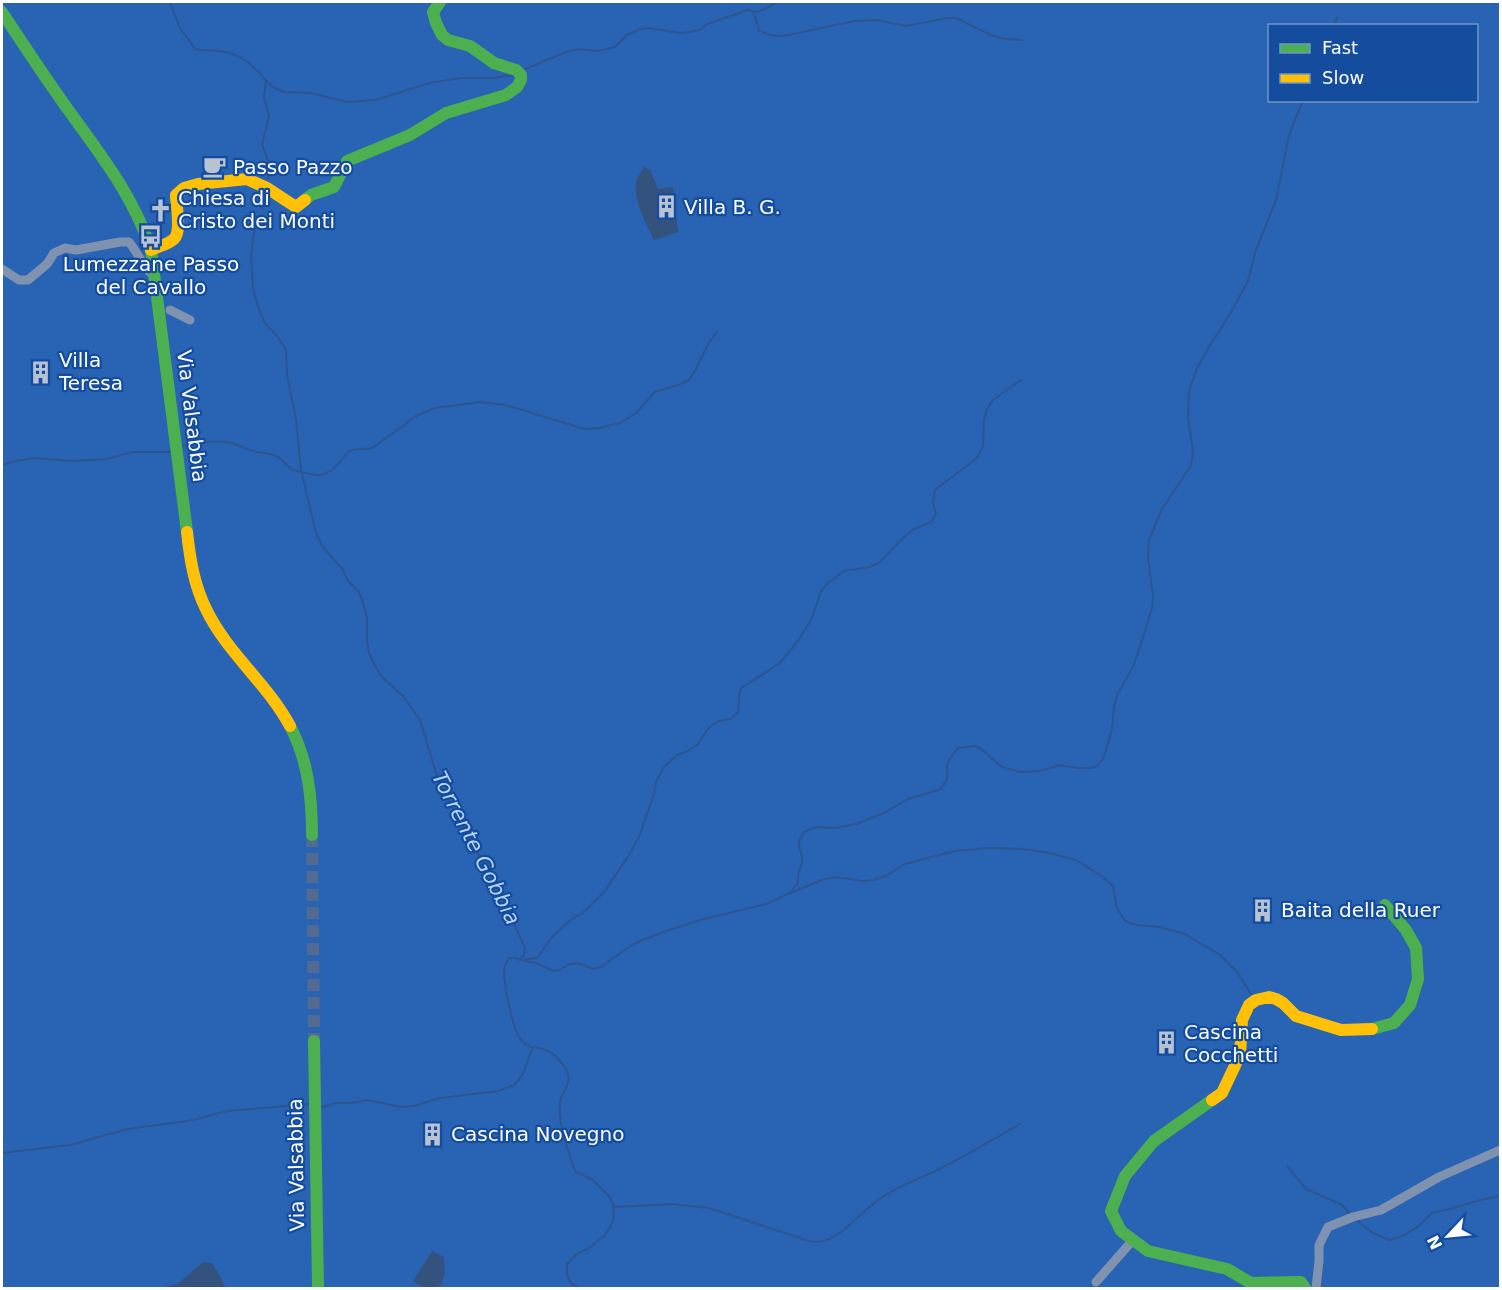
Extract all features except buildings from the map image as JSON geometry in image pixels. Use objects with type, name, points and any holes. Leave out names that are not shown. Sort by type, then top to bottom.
[{"type":"street","points":[[151,250],[177,236],[176,195],[184,189],[198,184],[247,179],[267,188],[296,207],[311,195],[334,187],[347,161],[410,135],[447,113],[506,94],[517,87],[521,75],[516,70],[494,63],[470,46],[448,40],[442,35],[433,12],[440,2]]},
{"type":"street","name":"Via Valsabbia","points":[[2,12],[114,173],[140,218],[151,250],[191,564],[198,593],[219,631],[279,706],[297,740],[308,776],[312,808],[312,835]]},
{"type":"street","points":[[2,269],[19,280],[28,280],[47,264],[54,253],[65,248],[76,250],[129,242],[147,271],[154,277]]},
{"type":"street","points":[[170,310],[190,320]]},
{"type":"street","points":[[1305,1288],[1301,1282],[1251,1283],[1227,1269],[1148,1251],[1121,1232],[1111,1211],[1125,1176],[1154,1141],[1221,1093],[1239,1055],[1242,1020],[1249,1005],[1256,1000],[1269,997],[1276,999],[1296,1016],[1341,1030],[1370,1030],[1394,1023],[1410,1005],[1418,979],[1416,948],[1406,930],[1385,905]]},
{"type":"street","name":"Via Valsabbia","points":[[314,1045],[318,1288]]},
{"type":"street","points":[[1316,1288],[1319,1245],[1328,1227],[1353,1217],[1381,1210],[1439,1177],[1500,1150]]},
{"type":"street","points":[[1096,1282],[1133,1240]]},
{"type":"shaded area","points":[[2,2],[1500,2],[1500,1288],[432,1288],[440,1286],[445,1275],[444,1257],[432,1251],[413,1281],[424,1288],[226,1288],[212,1263],[203,1262],[179,1283],[162,1288],[2,1288]],"holes":[[[644,167],[650,170],[658,189],[673,187],[678,232],[654,240],[642,213],[636,191],[637,180]]]},
{"type":"waterway","points":[[170,2],[180,28],[195,49],[234,54],[257,70],[266,81],[264,97],[269,116],[262,144],[271,170],[268,178]]},
{"type":"waterway","points":[[523,70],[566,52],[579,49],[598,51],[615,47],[627,35],[640,29],[691,32],[748,10],[756,12],[763,10],[777,2]]},
{"type":"waterway","points":[[754,12],[759,31],[770,35],[784,36],[854,21],[878,20],[905,26],[956,18],[991,35],[1022,40]]},
{"type":"waterway","points":[[1335,24],[1337,18]]},
{"type":"waterway","points":[[266,81],[284,92],[311,93],[347,102],[376,100],[433,82],[514,75]]},
{"type":"waterway","points":[[519,960],[536,963],[554,971],[577,963],[594,969],[601,967],[632,945],[645,939],[704,919],[766,904],[790,893],[798,883],[802,859],[799,845],[804,832],[815,827],[834,828],[856,824],[884,813],[908,799],[941,789],[947,779],[949,760],[959,748],[975,746],[1002,767],[1021,772],[1040,771],[1059,765],[1078,768],[1097,766],[1103,759],[1112,729],[1117,695],[1134,665],[1152,608],[1149,540],[1161,511],[1191,465],[1193,451],[1188,418],[1189,391],[1197,368],[1248,281],[1256,250],[1276,200],[1289,135],[1302,102]]},
{"type":"waterway","name":"Torrente Gobbia","points":[[256,217],[251,257],[253,288],[265,323],[286,350],[287,375],[296,419],[301,470],[316,533],[322,546],[359,592],[367,617],[369,653],[375,666],[383,678],[403,696],[420,720],[440,786],[500,892],[525,948],[524,955],[519,960],[509,958],[504,969],[507,997],[515,1029],[525,1044],[552,1053],[562,1063],[569,1077],[560,1104],[562,1129],[569,1155],[575,1171],[593,1180],[609,1196],[614,1207],[613,1222],[605,1235],[588,1249],[578,1253],[567,1264],[569,1279],[580,1288]]},
{"type":"waterway","points":[[181,446],[213,441],[231,443],[276,456],[292,469],[320,475],[333,469],[348,452],[374,447],[416,416],[435,408],[480,402],[505,405],[584,429],[600,428],[620,423],[636,413],[655,392],[689,380],[717,332]]},
{"type":"waterway","points":[[523,960],[537,958],[553,936],[568,922],[584,912],[604,892],[639,837],[654,794],[656,781],[665,766],[677,755],[698,744],[709,727],[719,721],[730,719],[738,713],[741,688],[779,664],[798,641],[812,618],[821,591],[826,585],[844,571],[879,563],[914,529],[931,522],[936,514],[933,503],[935,490],[977,458],[983,446],[984,419],[987,409],[993,400],[1021,380]]},
{"type":"waterway","points":[[2,465],[34,458],[72,461],[107,459],[133,452],[173,450]]},
{"type":"waterway","points":[[790,893],[836,877],[863,881],[873,880],[886,876],[905,864],[955,851],[988,848],[1023,849],[1049,853],[1076,860],[1103,877],[1113,886],[1117,908],[1125,921],[1185,934],[1220,955],[1238,973],[1251,994]]},
{"type":"waterway","points":[[320,1105],[323,1107],[336,1103],[367,1100],[401,1107],[414,1106],[440,1098],[498,1091],[515,1085],[523,1074],[532,1049]]},
{"type":"waterway","points":[[2,1153],[70,1145],[128,1129],[188,1121],[228,1111],[312,1104]]},
{"type":"waterway","points":[[615,1207],[672,1204],[709,1208],[818,1242],[834,1237],[874,1203],[891,1192],[957,1160],[1020,1124]]},
{"type":"waterway","points":[[1287,1166],[1306,1189],[1342,1205],[1350,1214]]},
{"type":"waterway","points":[[1356,1220],[1373,1233],[1389,1240],[1403,1236],[1419,1226],[1432,1213],[1500,1196]]},
{"type":"tunnel","points":[[312,835],[314,1041]]},
{"type":"traffic: fast","points":[[305,200],[311,195],[334,187],[347,161],[410,135],[446,113],[506,95],[517,87],[521,75],[516,70],[494,63],[470,46],[448,40],[442,35],[433,12],[440,2]]},
{"type":"traffic: fast","points":[[2,12],[117,180],[136,213],[151,250],[187,532]]},
{"type":"traffic: fast","points":[[290,726],[301,752],[308,779],[312,835]]},
{"type":"traffic: fast","points":[[1372,1029],[1394,1023],[1410,1005],[1418,979],[1416,948],[1406,930],[1385,905]]},
{"type":"traffic: fast","points":[[314,1041],[318,1288]]},
{"type":"traffic: fast","points":[[1212,1100],[1154,1141],[1125,1176],[1111,1211],[1121,1231],[1148,1251],[1227,1269],[1251,1283],[1301,1282],[1305,1288]]},
{"type":"traffic: slow","points":[[151,250],[174,239],[178,230],[176,195],[184,188],[198,184],[247,179],[267,188],[296,207],[305,200]]},
{"type":"traffic: slow","points":[[187,532],[193,572],[206,609],[225,640],[281,710],[290,726]]},
{"type":"traffic: slow","points":[[1212,1100],[1222,1093],[1240,1055],[1242,1020],[1249,1005],[1256,1000],[1269,997],[1276,999],[1296,1016],[1341,1030],[1372,1029]]},
{"type":"place","name":"Passo Pazzo","points":[[215,167]]},
{"type":"place","name":"Villa B. G.","points":[[666,207]]},
{"type":"place","name":"Chiesa di Cristo dei Monti","points":[[160,210]]},
{"type":"place","name":"Lumezzane Passo del Cavallo","points":[[151,236]]},
{"type":"place","name":"Villa Teresa","points":[[41,372]]},
{"type":"place","name":"Baita della Ruer","points":[[1263,910]]},
{"type":"place","name":"Cascina Cocchetti","points":[[1166,1043]]},
{"type":"place","name":"Cascina Novegno","points":[[433,1134]]}]
